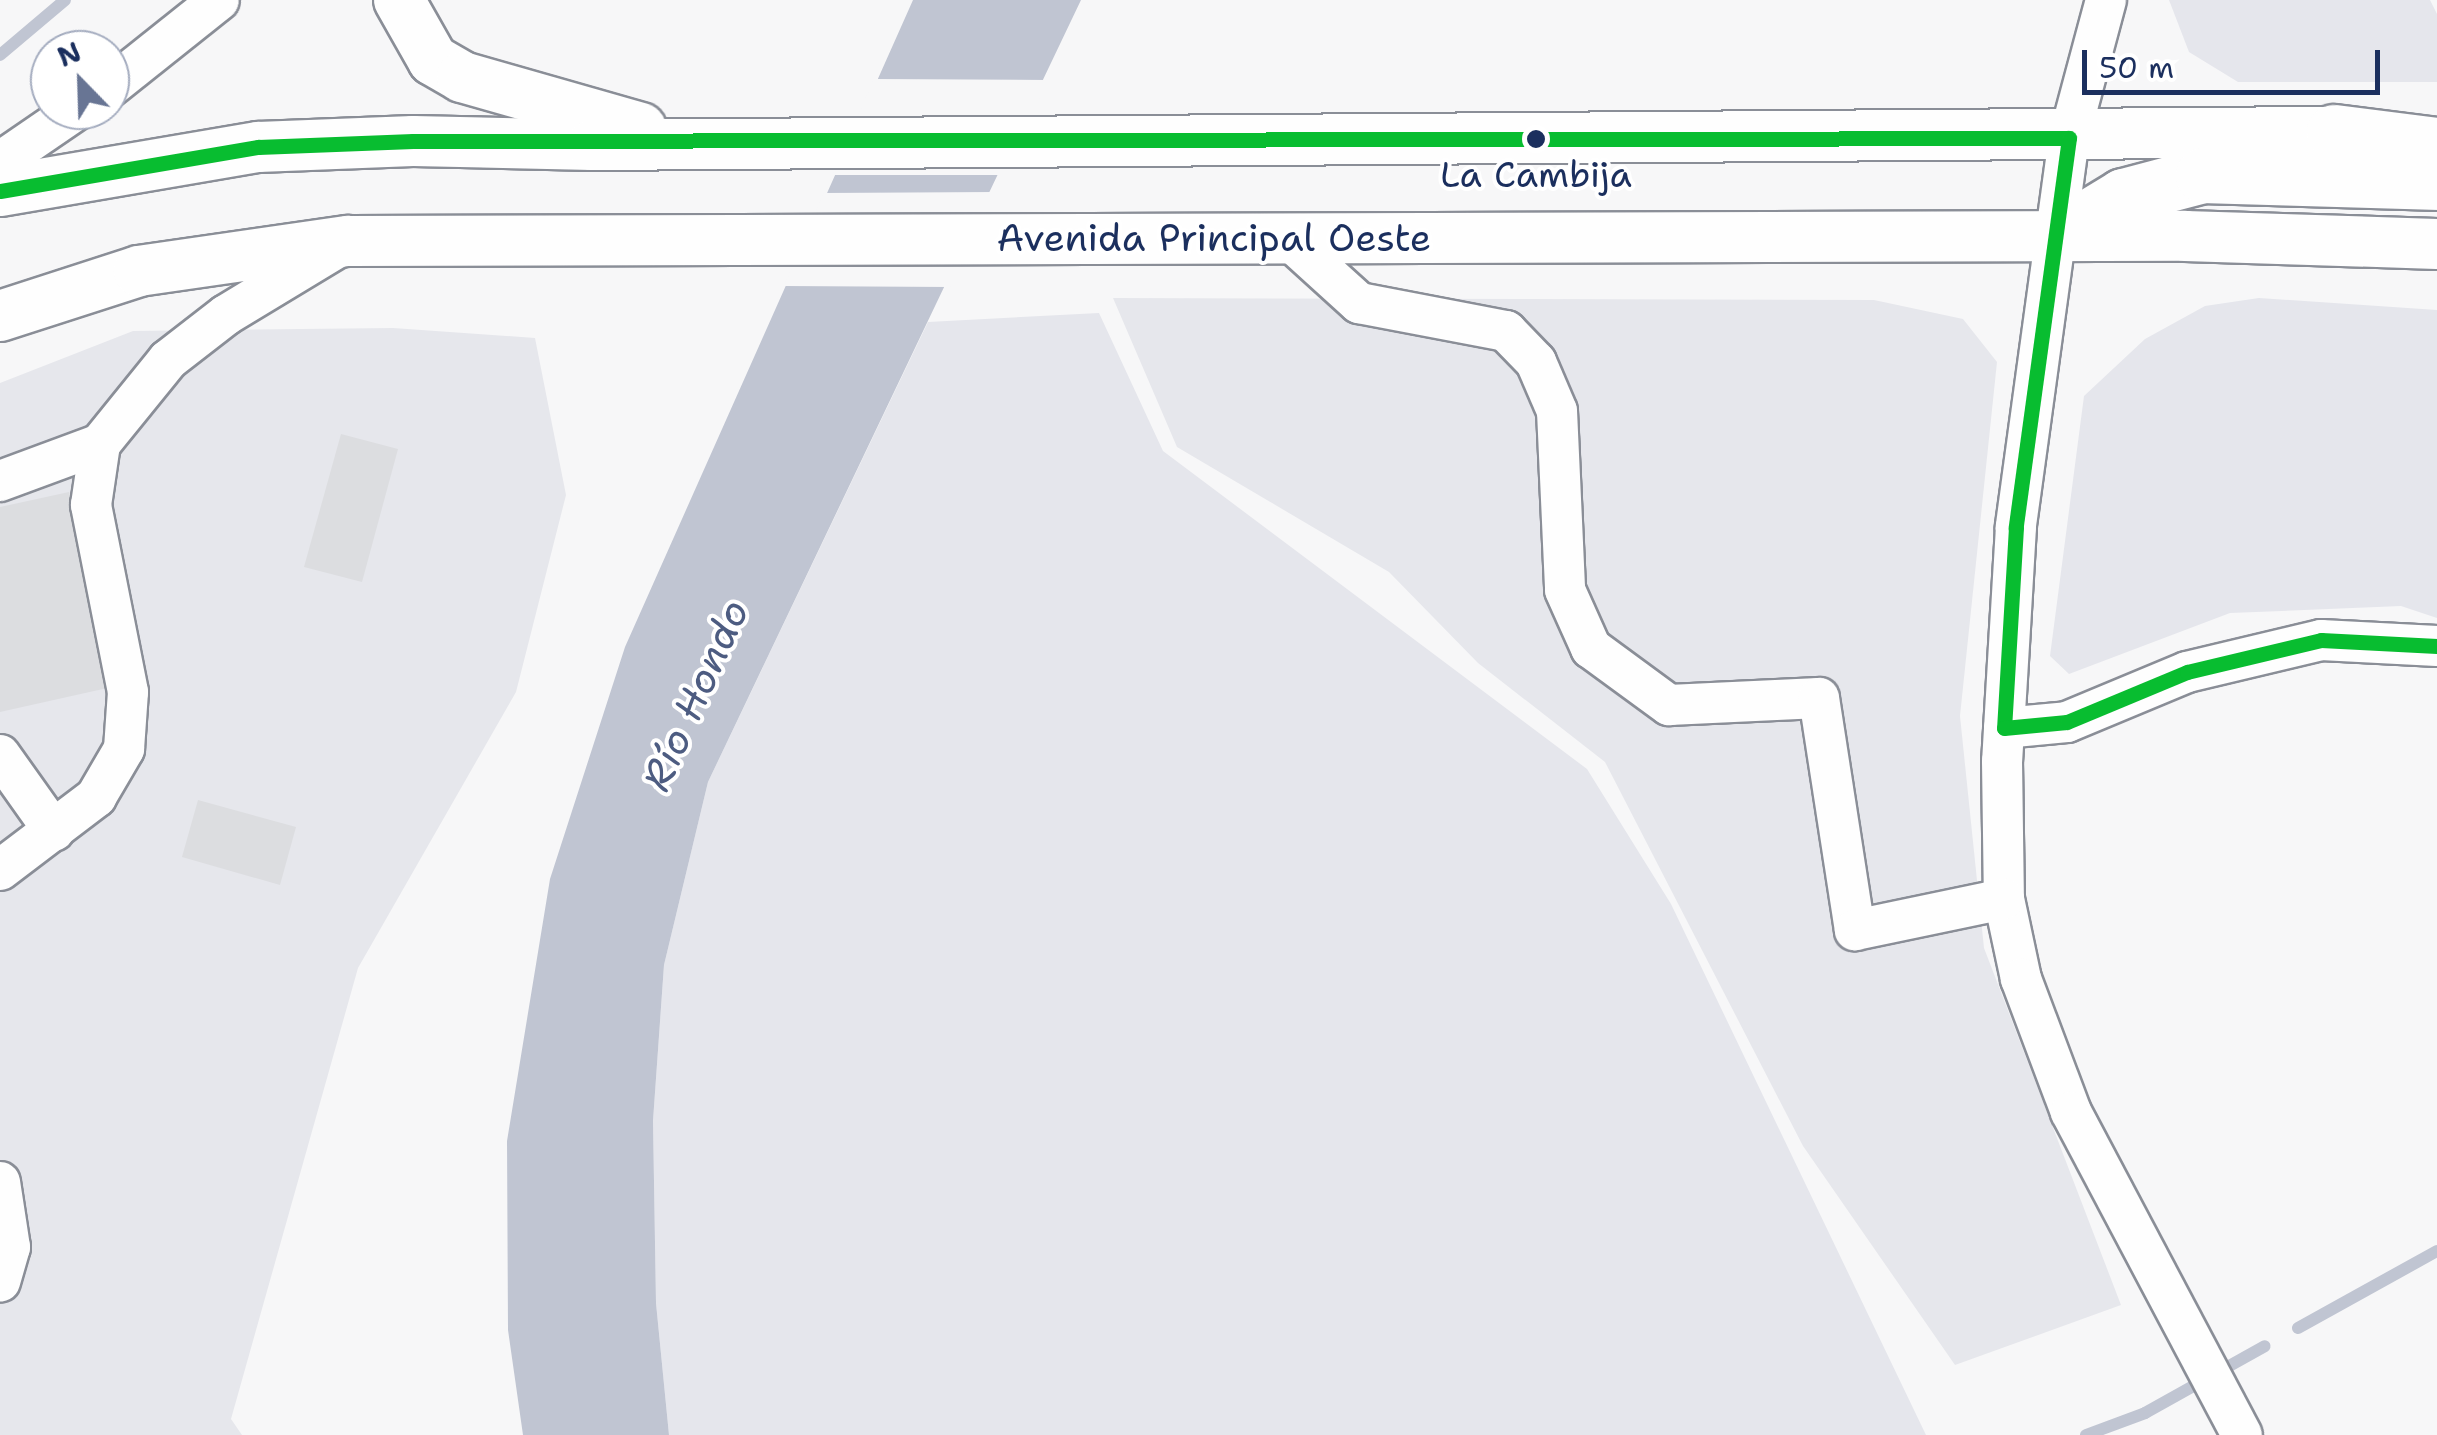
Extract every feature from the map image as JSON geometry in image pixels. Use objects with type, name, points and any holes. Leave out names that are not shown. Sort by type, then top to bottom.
[{"type":"highway","points":[[2334,132],[2437,130]]},
{"type":"highway","points":[[2334,132],[2437,146]]},
{"type":"highway","points":[[2054,238],[2123,196],[2203,176],[2437,182]]},
{"type":"main road","points":[[399,0],[433,60],[462,77],[704,144]]},
{"type":"main road","points":[[0,191],[258,148],[412,140],[704,144],[1291,142],[2069,138],[2334,132]]},
{"type":"main road","name":"Avenida Principal Oeste","points":[[0,316],[139,271],[348,241],[1285,236],[2054,238],[2437,244]]},
{"type":"street","points":[[130,71],[219,0]]},
{"type":"street","points":[[2106,0],[2069,138],[2016,527],[2004,728],[2004,899],[2020,978],[2071,1112],[2156,1281],[2242,1435]]},
{"type":"street","points":[[0,162],[47,130]]},
{"type":"street","points":[[1285,236],[1359,304],[1506,331],[1536,362],[1557,412],[1564,590],[1591,648],[1669,705],[1819,698],[1855,930],[2004,899]]},
{"type":"street","points":[[0,481],[100,444],[168,360],[226,315],[348,241]]},
{"type":"street","points":[[0,870],[96,797],[124,749],[130,722],[92,505],[100,444]]},
{"type":"street","points":[[2004,728],[2066,722],[2187,672],[2321,640],[2437,646]]},
{"type":"street","points":[[0,755],[54,830]]},
{"type":"street","points":[[0,1182],[10,1246],[0,1282]]},
{"type":"shaded area","points":[[2169,0],[2430,0],[2437,14],[2437,82],[2238,82],[2189,52]]},
{"type":"shaded area","points":[[1113,298],[1874,300],[1963,319],[1997,362],[1960,716],[1984,948],[2121,1305],[1955,1365],[1803,1146],[1605,762],[1478,663],[1389,572],[1177,447]]},
{"type":"shaded area","points":[[2259,298],[2437,310],[2437,618],[2401,606],[2230,613],[2069,674],[2050,656],[2084,396],[2145,339],[2205,306]]},
{"type":"shaded area","points":[[1099,313],[1163,451],[1587,769],[1671,904],[1926,1435],[669,1435],[656,1303],[653,1121],[664,965],[708,782],[928,322]]},
{"type":"shaded area","points":[[393,328],[535,338],[566,495],[516,692],[358,968],[231,1419],[242,1435],[0,1435],[0,383],[133,331]]},
{"type":"water","name":"Río Hondo","points":[[913,0],[1081,0],[708,782],[664,965],[653,1121],[656,1303],[669,1435],[523,1435],[508,1330],[507,1141],[550,879],[625,647]]},
{"type":"pier","points":[[874,79],[1048,80],[1003,175],[832,175]]},
{"type":"pier","points":[[995,192],[950,287],[784,286],[824,193]]},
{"type":"building","points":[[341,434],[398,449],[362,582],[304,567]]},
{"type":"building","points":[[69,492],[112,687],[0,712],[0,507]]},
{"type":"building","points":[[198,800],[296,827],[280,885],[182,857]]},
{"type":"waterway","points":[[0,55],[65,0]]},
{"type":"waterway","points":[[2298,1328],[2437,1251]]},
{"type":"waterway","points":[[2086,1435],[2145,1413],[2265,1346]]},
{"type":"transit line","points":[[0,191],[258,147],[413,141],[2069,138],[2016,527],[2004,728],[2067,722],[2187,672],[2321,640],[2437,646]]},
{"type":"place","name":"La Cambija","points":[[1536,139]]}]
